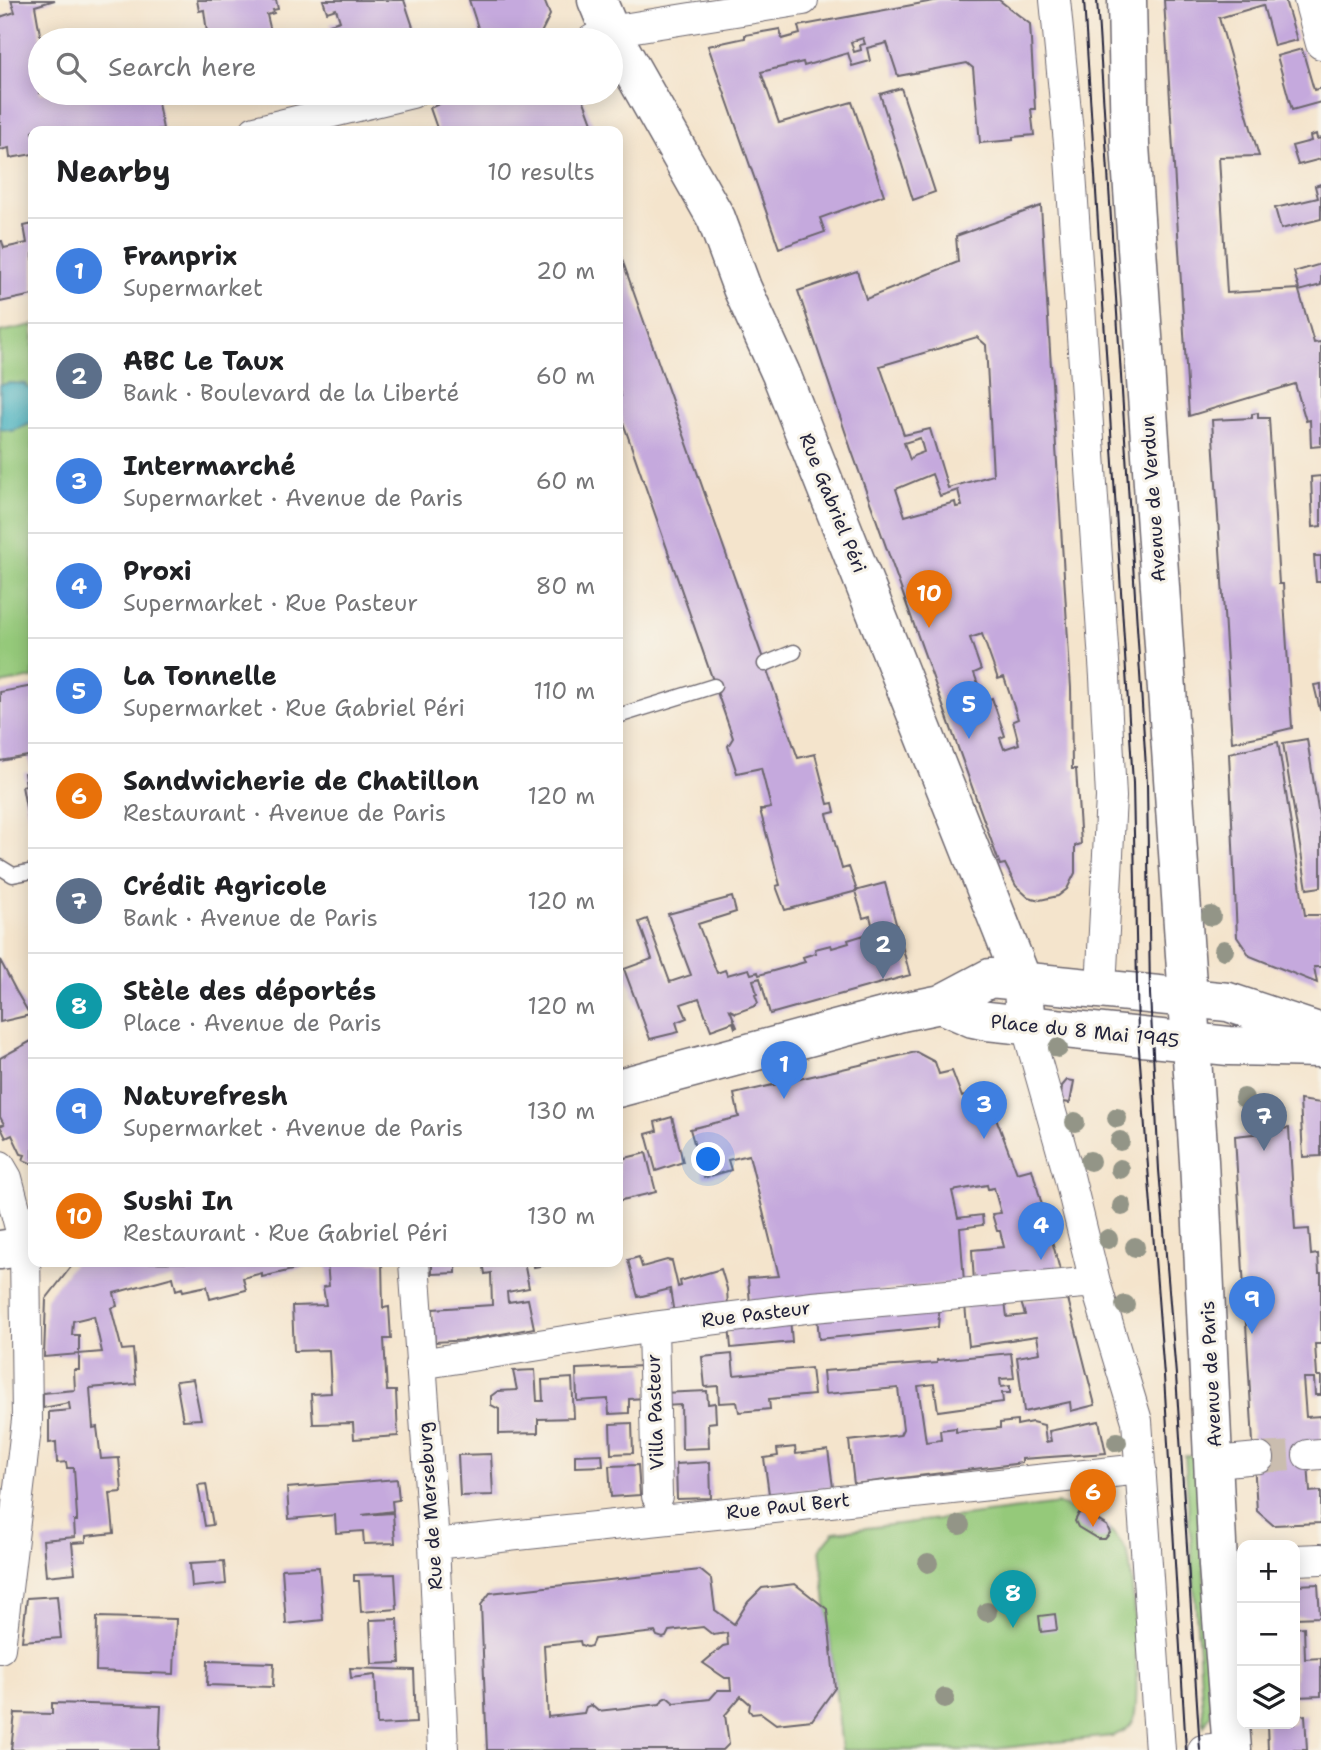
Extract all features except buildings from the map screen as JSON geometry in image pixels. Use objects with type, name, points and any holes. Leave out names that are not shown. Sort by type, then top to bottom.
[{"type":"main road","name":"Avenue de Verdun","points":[[1127,0],[1130,145],[1187,998]]},
{"type":"main road","name":"Rue Gabriel Péri","points":[[623,62],[716,218],[742,288],[802,425],[1022,981],[1026,1024]]},
{"type":"main road","name":"Place du 8 Mai 1945","points":[[941,1004],[990,978],[1228,1002],[1321,1033]]},
{"type":"main road","name":"Avenue de Paris","points":[[1187,998],[1215,1462],[1230,1564],[1222,1749]]},
{"type":"main road","name":"Place du 8 Mai 1945","points":[[941,1004],[973,1018],[1229,1046],[1321,1048]]},
{"type":"main road","points":[[623,1087],[941,1004]]},
{"type":"street","points":[[600,24],[803,0]]},
{"type":"street","points":[[1055,0],[1069,143],[1111,797],[1101,988]]},
{"type":"street","points":[[1309,0],[1321,44]]},
{"type":"street","points":[[277,126],[363,105]]},
{"type":"street","points":[[1026,1024],[1069,1176],[1095,1282],[1137,1421],[1160,1750]]},
{"type":"street","points":[[0,1166],[7,1178],[19,1247],[27,1420],[0,1648]]},
{"type":"street","name":"Rue de Merseburg","points":[[414,1267],[435,1544],[443,1750]]},
{"type":"street","name":"Rue Pasteur","points":[[420,1364],[653,1327],[813,1307],[1095,1282]]},
{"type":"street","name":"Villa Pasteur","points":[[653,1327],[657,1496]]},
{"type":"street","points":[[1215,1462],[1259,1458]]},
{"type":"street","name":"Rue Paul Bert","points":[[435,1544],[1141,1469]]},
{"type":"street","points":[[1300,1560],[1321,1559]]},
{"type":"lane","points":[[765,664],[794,652]]},
{"type":"lane","points":[[623,714],[715,686]]},
{"type":"lane","points":[[0,867],[13,875],[28,872]]},
{"type":"green space","points":[[28,326],[28,679],[0,684],[0,332]]},
{"type":"green space","points":[[1185,1456],[1198,1456],[1211,1714],[1204,1726]]},
{"type":"green space","points":[[1059,1504],[1100,1522],[1120,1541],[1128,1555],[1136,1668],[1135,1710],[1129,1727],[1112,1736],[984,1750],[842,1750],[820,1549],[834,1532]]},
{"type":"water","points":[[26,384],[28,425],[13,431],[0,429],[0,385]]},
{"type":"tunnel","points":[[1259,1458],[1308,1455]]},
{"type":"tram line","points":[[1084,0],[1133,783],[1138,1036],[1164,1376],[1186,1750]]},
{"type":"tram line","points":[[1097,0],[1147,783],[1150,994],[1159,1170],[1176,1375],[1200,1750]]},
{"type":"place","name":"Sushi In","points":[[929,628]]},
{"type":"place","name":"La Tonnelle","points":[[969,739]]},
{"type":"place","name":"ABC Le Taux","points":[[883,979]]},
{"type":"place","name":"Franprix","points":[[784,1099]]},
{"type":"place","name":"Intermarché","points":[[984,1139]]},
{"type":"place","name":"Crédit Agricole","points":[[1264,1151]]},
{"type":"place","name":"Proxi","points":[[1041,1260]]},
{"type":"place","name":"Naturefresh","points":[[1252,1334]]},
{"type":"place","name":"Sandwicherie de Chatillon","points":[[1093,1527]]},
{"type":"place","name":"Stèle des déportés","points":[[1013,1628]]}]
